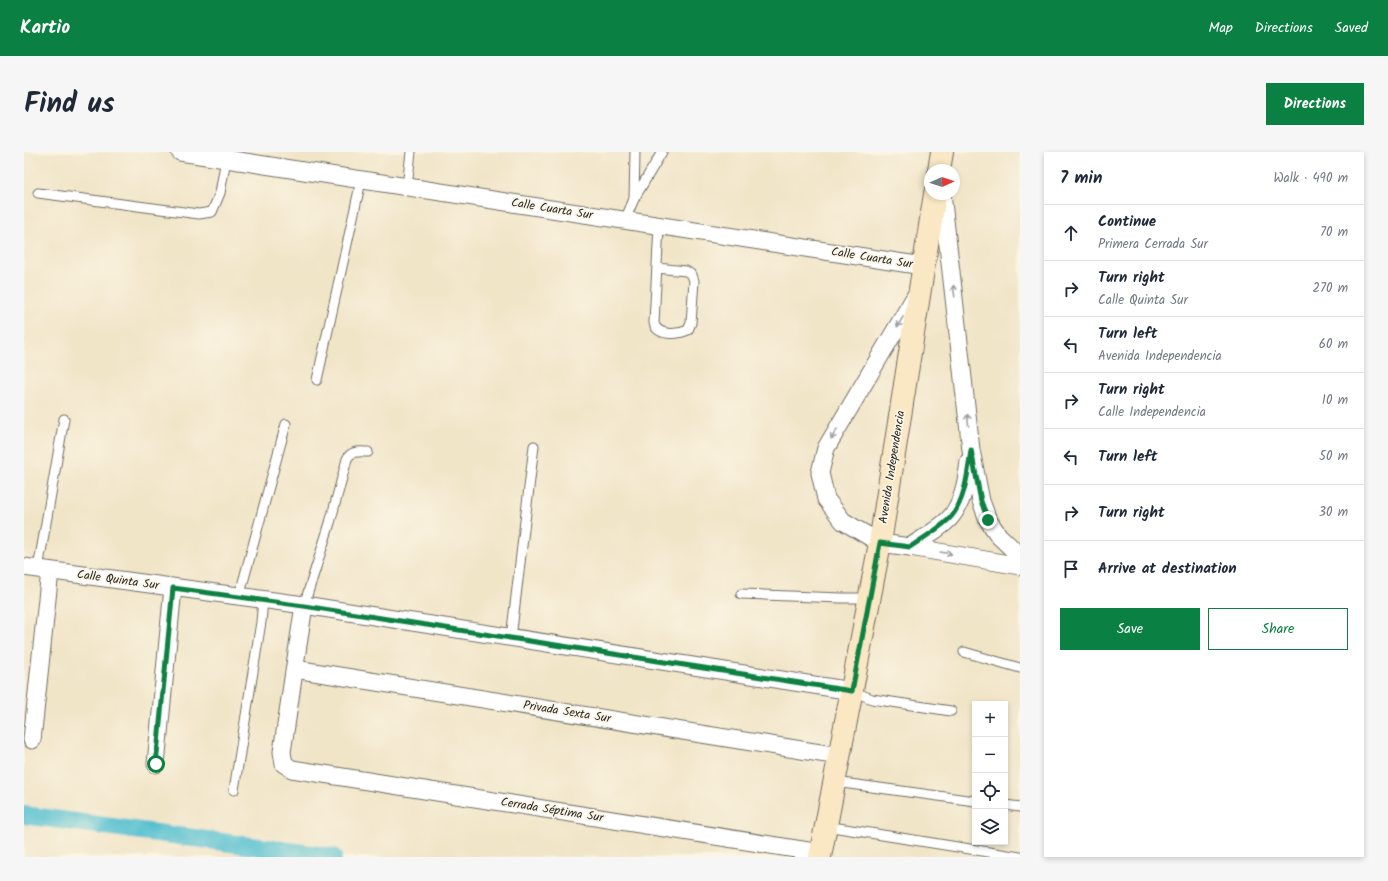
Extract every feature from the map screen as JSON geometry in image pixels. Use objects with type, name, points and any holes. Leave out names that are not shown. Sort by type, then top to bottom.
[{"type":"main road","points":[[940,164],[942,152]]},
{"type":"main road","name":"Avenida Independencia","points":[[821,855],[880,543],[934,200]]},
{"type":"street","name":"Calle Cuarta Sur","points":[[180,152],[361,181],[923,266]]},
{"type":"street","points":[[943,200],[971,450],[981,501],[988,520],[999,536],[1020,556]]},
{"type":"street","points":[[920,288],[826,448],[820,474],[826,499],[843,521],[880,543],[1020,566]]},
{"type":"street","points":[[910,547],[949,519],[956,508],[967,479],[971,450]]},
{"type":"street","points":[[32,740],[37,569]]},
{"type":"street","name":"Calle Quinta Sur","points":[[37,569],[304,606],[852,691]]},
{"type":"street","points":[[156,764],[173,588]]},
{"type":"street","points":[[295,669],[304,606]]},
{"type":"street","name":"Privada Sexta Sur","points":[[295,669],[839,756]]},
{"type":"street","name":"Cerrada Séptima Sur","points":[[295,669],[282,752],[284,764],[292,769],[821,855]]},
{"type":"lane","points":[[407,187],[411,152]]},
{"type":"lane","points":[[634,199],[635,152]]},
{"type":"lane","points":[[625,220],[634,199],[662,152]]},
{"type":"lane","points":[[38,193],[199,214],[212,212],[220,193],[226,159]]},
{"type":"lane","points":[[317,380],[361,181]]},
{"type":"lane","points":[[657,268],[686,271],[692,275],[694,281],[691,323],[688,330],[681,333],[660,332],[655,328],[654,323],[659,226]]},
{"type":"lane","points":[[37,569],[64,419]]},
{"type":"lane","points":[[239,597],[286,424]]},
{"type":"lane","points":[[511,638],[534,446]]},
{"type":"lane","points":[[304,606],[330,523],[349,454],[353,452],[368,452]]},
{"type":"lane","points":[[741,594],[870,598]]},
{"type":"lane","points":[[234,790],[261,622],[263,600]]},
{"type":"lane","points":[[964,652],[1020,668]]},
{"type":"lane","points":[[852,691],[872,698],[951,711]]},
{"type":"lane","points":[[834,782],[972,801]]},
{"type":"lane","points":[[1008,805],[1020,807]]},
{"type":"lane","points":[[826,826],[1020,857]]},
{"type":"waterway","points":[[24,815],[333,857]]},
{"type":"route","points":[[156,764],[173,588],[304,606],[852,691],[880,543],[910,547],[949,519],[959,503],[967,479],[971,450],[981,501],[988,520]]}]
